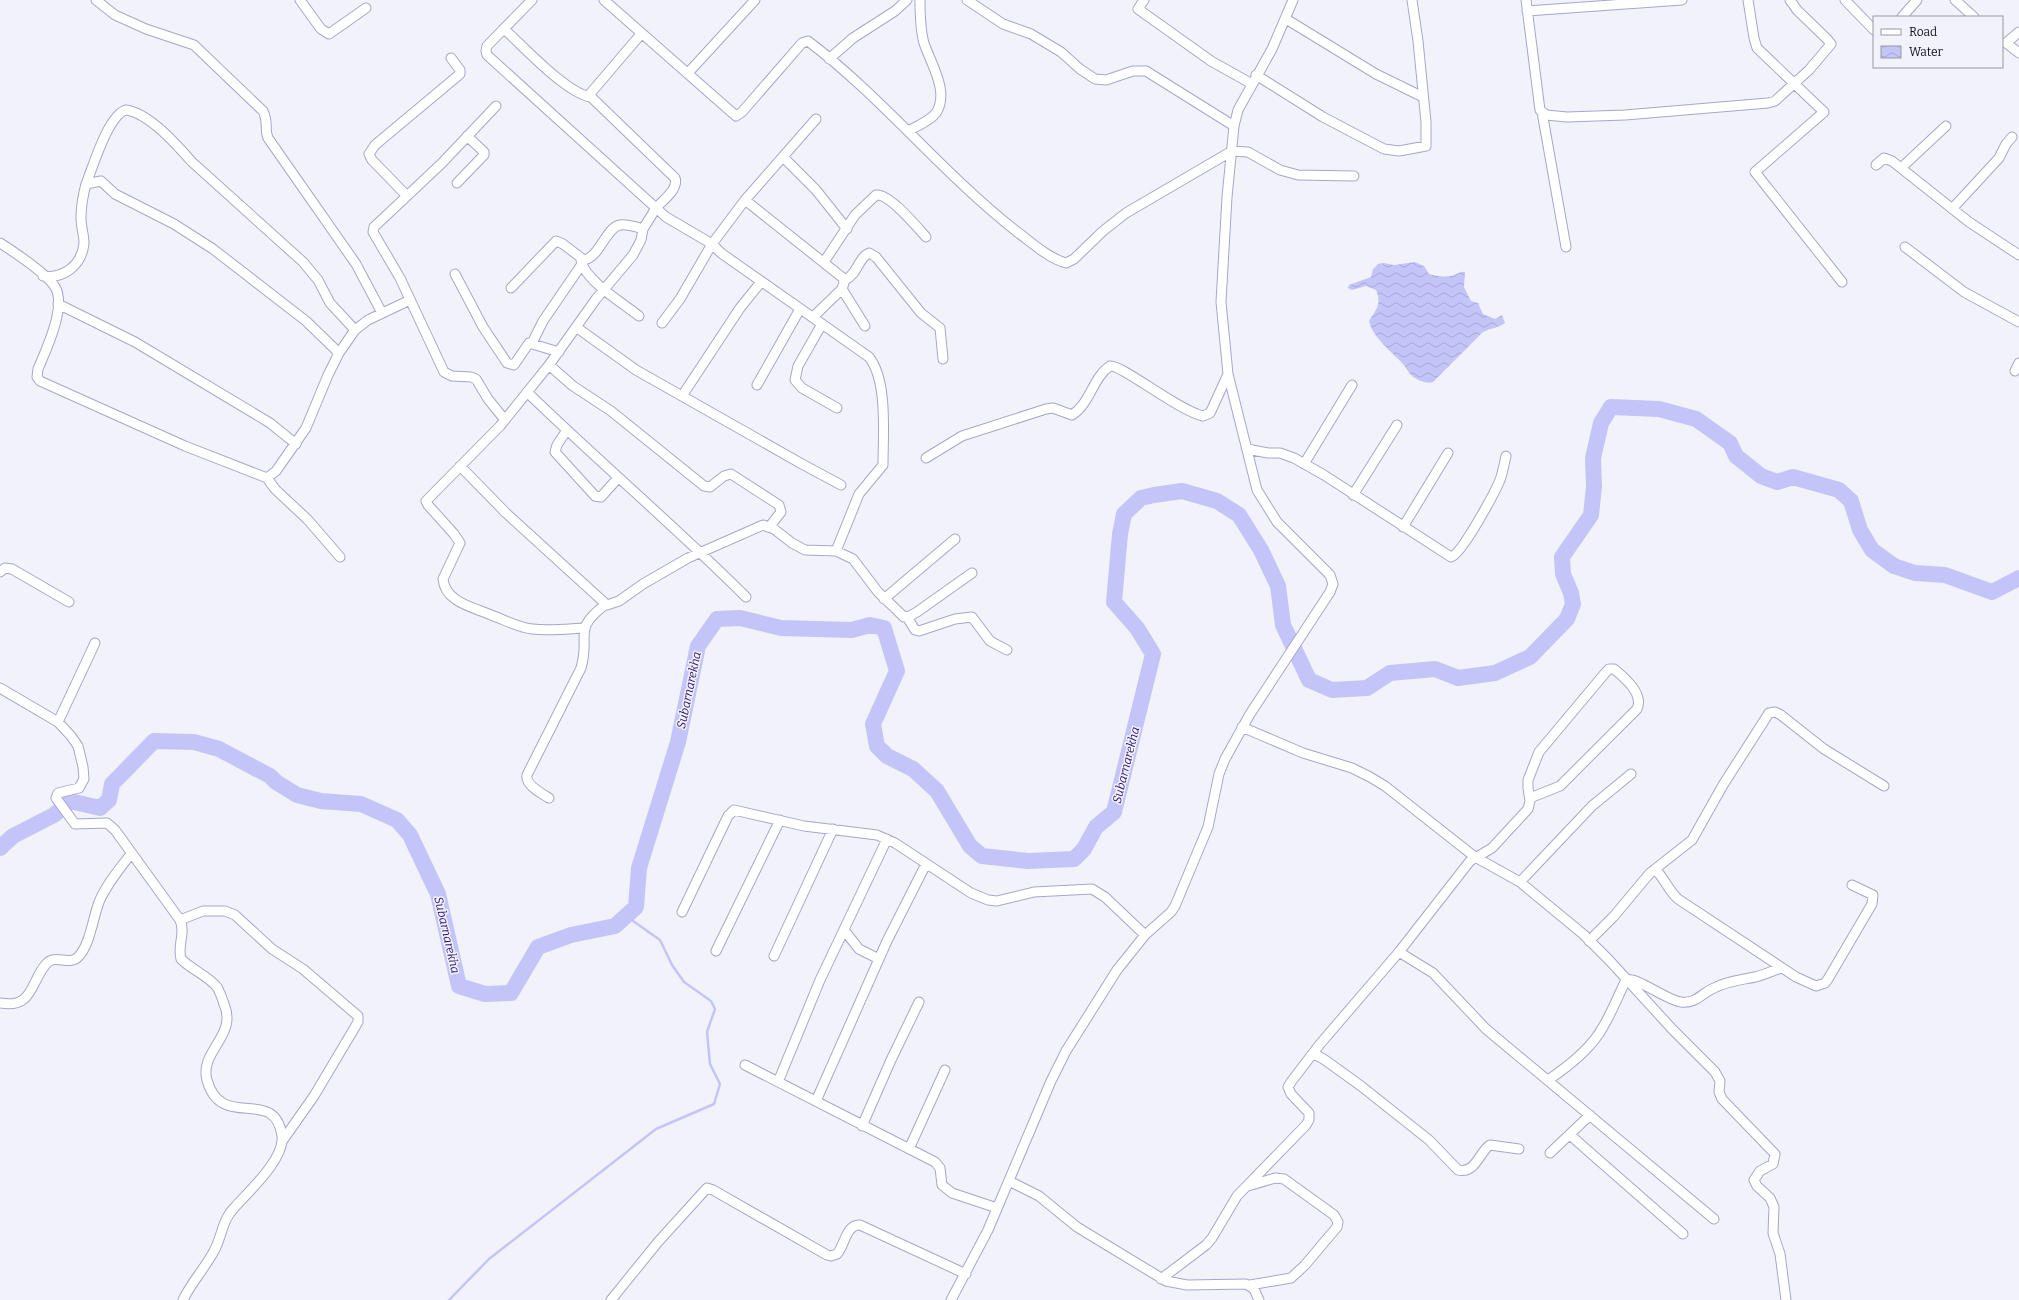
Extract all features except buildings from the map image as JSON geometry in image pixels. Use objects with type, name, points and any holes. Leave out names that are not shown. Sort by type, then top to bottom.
[{"type":"street","points":[[96,0],[115,14],[146,29],[194,45],[263,111],[267,118],[266,133],[268,138],[356,264],[382,312]]},
{"type":"street","points":[[300,0],[321,29],[329,34],[366,8]]},
{"type":"street","points":[[532,0],[488,46],[486,52],[487,55],[666,217],[698,234],[712,244],[721,253],[813,317],[872,361],[880,386],[884,465],[859,494],[836,551]]},
{"type":"street","points":[[604,0],[736,116],[742,112],[805,41],[808,41],[883,106],[993,212],[1045,252],[1066,263],[1074,259],[1103,231],[1126,213],[1232,151],[1248,152],[1280,170],[1298,175],[1354,176]]},
{"type":"street","points":[[688,73],[755,0]]},
{"type":"street","points":[[829,59],[853,38],[895,11],[907,0]]},
{"type":"street","points":[[908,131],[936,113],[940,95],[937,78],[923,38],[920,0]]},
{"type":"street","points":[[967,0],[1003,24],[1028,32],[1061,52],[1080,69],[1095,79],[1106,80],[1133,71],[1146,71],[1234,126]]},
{"type":"street","points":[[1144,0],[1138,8],[1144,14],[1211,61],[1252,84]]},
{"type":"street","points":[[951,1300],[966,1274],[997,1208],[1051,1081],[1066,1051],[1117,970],[1145,935],[1171,912],[1175,906],[1208,827],[1219,774],[1242,727],[1330,592],[1333,584],[1330,574],[1277,522],[1257,490],[1228,374],[1221,302],[1221,275],[1234,126],[1238,110],[1286,18],[1293,0]]},
{"type":"street","points":[[1256,75],[1335,124],[1389,151],[1407,150],[1426,146],[1427,128],[1412,0]]},
{"type":"street","points":[[1526,0],[1537,92],[1542,112],[1566,247]]},
{"type":"street","points":[[1528,11],[1682,0]]},
{"type":"street","points":[[1748,0],[1755,44],[1824,112],[1755,172],[1842,282]]},
{"type":"street","points":[[1542,112],[1546,115],[1566,117],[1625,115],[1758,105],[1775,101],[1793,83],[1815,65],[1831,43],[1797,10],[1790,0]]},
{"type":"street","points":[[1845,0],[1873,29]]},
{"type":"street","points":[[1903,16],[1917,0]]},
{"type":"street","points":[[1955,0],[1973,16]]},
{"type":"street","points":[[1286,18],[1376,74],[1424,97]]},
{"type":"street","points":[[504,29],[564,83],[579,93],[590,97],[675,178],[676,184],[674,189],[656,208],[643,229],[639,246],[576,327],[549,365],[505,420],[426,501],[428,506],[454,534],[460,543],[443,579],[446,590],[459,601],[518,626],[547,630],[584,628]]},
{"type":"street","points":[[2019,32],[2004,41],[2019,53]]},
{"type":"street","points":[[590,97],[591,92],[641,34]]},
{"type":"street","points":[[406,196],[370,158],[369,154],[380,141],[460,74],[460,70],[451,58]]},
{"type":"street","points":[[496,106],[423,182],[374,227],[373,232],[400,278],[444,372],[452,376],[471,377],[476,379],[488,399],[505,420]]},
{"type":"street","points":[[43,276],[57,276],[67,272],[76,264],[81,255],[84,245],[81,218],[86,184],[99,151],[116,115],[126,110],[137,113],[177,145],[192,162],[303,262],[318,280],[330,303],[355,330]]},
{"type":"street","points":[[662,323],[680,299],[712,244],[745,200],[784,158],[816,119]]},
{"type":"street","points":[[1901,168],[1946,126]]},
{"type":"street","points":[[457,183],[484,155],[481,149],[467,136]]},
{"type":"street","points":[[1952,209],[1999,158],[2006,144],[2012,137]]},
{"type":"street","points":[[784,158],[816,190],[847,229]]},
{"type":"street","points":[[1876,165],[1882,158],[1886,158],[1901,168],[1982,232],[2019,255]]},
{"type":"street","points":[[86,184],[100,181],[115,194],[160,216],[196,237],[306,321],[339,353]]},
{"type":"street","points":[[824,262],[855,215],[872,197],[878,194],[896,206],[926,236]]},
{"type":"street","points":[[745,200],[841,275],[843,285],[865,326]]},
{"type":"street","points":[[455,274],[483,327],[508,363],[514,366],[525,346],[532,343],[543,321],[581,262],[591,256],[615,227],[621,225],[643,229]]},
{"type":"street","points":[[511,288],[556,240],[564,244],[581,262],[584,270],[605,290],[639,316]]},
{"type":"street","points":[[0,243],[43,276],[56,288],[58,304],[52,331],[38,369],[37,377],[40,382],[185,446],[267,478],[275,489],[308,520],[340,557]]},
{"type":"street","points":[[1905,247],[1964,292],[2019,322]]},
{"type":"street","points":[[813,317],[854,274],[864,256],[869,253],[876,257],[921,313],[940,328],[943,359]]},
{"type":"street","points":[[682,396],[740,308],[761,282]]},
{"type":"street","points":[[267,478],[272,476],[306,428],[328,375],[339,353],[355,330],[382,312],[410,300]]},
{"type":"street","points":[[58,304],[135,342],[270,423],[296,444]]},
{"type":"street","points":[[757,385],[800,309]]},
{"type":"street","points":[[822,324],[798,366],[795,380],[802,388],[837,408]]},
{"type":"street","points":[[576,327],[626,363],[682,396],[841,484]]},
{"type":"street","points":[[532,343],[559,352]]},
{"type":"street","points":[[549,365],[573,386],[610,411],[704,486],[710,487],[724,476],[731,474],[779,505],[782,512],[770,526]]},
{"type":"street","points":[[926,458],[962,436],[1046,409],[1053,408],[1072,415],[1079,410],[1104,371],[1110,366],[1120,368],[1168,400],[1203,416],[1207,416],[1212,410],[1228,374]]},
{"type":"street","points":[[1304,464],[1352,385]]},
{"type":"street","points":[[527,392],[618,478],[701,552],[746,597]]},
{"type":"street","points":[[1353,495],[1397,425]]},
{"type":"street","points":[[567,430],[557,445],[555,452],[595,496],[600,497],[618,478]]},
{"type":"street","points":[[1247,449],[1268,453],[1280,453],[1304,464],[1445,554],[1454,556],[1463,546],[1492,497],[1500,480],[1506,456]]},
{"type":"street","points":[[1403,527],[1448,453]]},
{"type":"street","points":[[460,466],[506,513],[606,604],[610,605],[619,601],[643,584],[701,552],[759,525],[770,526],[799,548],[810,551],[836,551],[853,559],[884,599],[898,613],[907,617],[915,630],[919,631],[955,618],[972,617],[990,641],[1007,650]]},
{"type":"street","points":[[884,599],[955,539]]},
{"type":"street","points":[[0,572],[5,568],[12,569],[69,602]]},
{"type":"street","points":[[907,617],[917,612],[972,573]]},
{"type":"street","points":[[549,798],[527,781],[526,775],[581,668],[584,658],[584,628],[593,614],[606,604]]},
{"type":"street","points":[[58,722],[95,643]]},
{"type":"street","points":[[1161,1279],[1206,1245],[1212,1238],[1237,1196],[1309,1120],[1308,1111],[1291,1094],[1288,1087],[1313,1053],[1399,952],[1475,857],[1482,855],[1492,848],[1528,809],[1530,798],[1528,780],[1538,752],[1606,672],[1609,669],[1614,669],[1635,691],[1639,703],[1637,709],[1560,786],[1530,798]]},
{"type":"street","points":[[0,688],[58,722],[78,746],[84,779],[80,788],[57,795],[60,804],[76,825],[100,823],[110,825],[180,920],[183,926],[180,942],[181,959],[218,988],[228,1016],[226,1029],[209,1059],[206,1068],[206,1077],[209,1087],[214,1097],[223,1104],[271,1113],[279,1122],[282,1140]]},
{"type":"street","points":[[1589,941],[1655,870],[1692,840],[1723,785],[1767,715],[1772,711],[1781,715],[1824,749],[1884,786]]},
{"type":"street","points":[[1242,727],[1297,751],[1352,768],[1370,777],[1390,790],[1475,857],[1520,882],[1609,960],[1673,1030],[1715,1072],[1720,1081],[1719,1092],[1722,1099],[1775,1154],[1773,1164],[1760,1172],[1754,1180],[1757,1186],[1770,1198],[1774,1207],[1773,1232],[1780,1254],[1786,1300]]},
{"type":"street","points":[[1520,882],[1592,806],[1631,774]]},
{"type":"street","points":[[682,912],[731,811],[804,826],[864,832],[887,838],[971,893],[993,901],[1034,892],[1092,889],[1105,896],[1145,935]]},
{"type":"street","points":[[716,951],[780,820]]},
{"type":"street","points":[[774,956],[833,829]]},
{"type":"street","points":[[778,1082],[820,980],[887,838]]},
{"type":"street","points":[[0,1003],[15,1004],[21,1002],[26,997],[43,967],[49,961],[58,959],[71,961],[78,958],[84,947],[100,901],[131,854]]},
{"type":"street","points":[[816,1101],[879,959],[926,864]]},
{"type":"street","points":[[1655,870],[1663,877],[1671,893],[1678,899],[1781,968],[1808,984],[1816,986],[1825,983],[1872,904],[1873,895],[1852,885]]},
{"type":"street","points":[[180,920],[203,911],[225,911],[234,915],[272,949],[303,969],[358,1016],[358,1022],[323,1082],[282,1140],[279,1152],[274,1161],[226,1218],[215,1250],[183,1300]]},
{"type":"street","points":[[844,930],[850,940],[859,949],[879,959]]},
{"type":"street","points":[[1399,952],[1433,973],[1486,1029],[1714,1219]]},
{"type":"street","points":[[1626,980],[1634,979],[1663,997],[1688,1003],[1724,983],[1753,977],[1781,968]]},
{"type":"street","points":[[1548,1080],[1572,1063],[1596,1038],[1603,1028],[1626,980]]},
{"type":"street","points":[[862,1126],[891,1060],[919,1002]]},
{"type":"street","points":[[1313,1053],[1336,1067],[1416,1130],[1458,1170],[1469,1168],[1476,1164],[1486,1148],[1490,1145],[1519,1149]]},
{"type":"street","points":[[745,1065],[909,1149],[939,1166],[942,1185],[946,1190],[960,1197],[997,1208]]},
{"type":"street","points":[[909,1149],[945,1070]]},
{"type":"street","points":[[1550,1153],[1590,1115]]},
{"type":"street","points":[[1570,1135],[1683,1234]]},
{"type":"street","points":[[1009,1181],[1039,1196],[1077,1227],[1161,1279],[1187,1285],[1250,1285],[1286,1280],[1296,1274],[1337,1227],[1338,1222],[1334,1215],[1284,1179],[1275,1178],[1247,1186]]},
{"type":"street","points":[[611,1300],[658,1242],[697,1197],[707,1188],[714,1190],[827,1255],[831,1256],[837,1254],[852,1227],[860,1225],[966,1274]]},
{"type":"street","points":[[1250,1285],[1259,1300]]},
{"type":"water","points":[[1415,262],[1424,266],[1429,274],[1434,275],[1452,276],[1465,272],[1464,287],[1471,301],[1478,303],[1483,314],[1495,319],[1502,315],[1505,323],[1483,332],[1433,382],[1421,381],[1412,376],[1404,365],[1374,333],[1369,321],[1376,310],[1378,303],[1378,295],[1376,290],[1366,286],[1352,290],[1348,288],[1349,285],[1371,277],[1373,269],[1378,264],[1384,263],[1394,265]]},
{"type":"waterway","name":"Subarnarekha","points":[[0,848],[13,836],[54,815],[70,801],[100,808],[109,800],[112,784],[154,741],[194,742],[219,749],[270,776],[276,782],[297,795],[321,801],[361,804],[397,820],[410,835],[438,894],[459,986],[485,994],[511,993],[538,947],[571,935],[615,926],[636,907],[639,868],[678,742],[698,646],[717,619],[740,618],[781,628],[852,630],[870,625],[884,628],[897,671],[873,724],[877,746],[887,756],[913,769],[937,791],[970,846],[982,856],[1028,861],[1074,859],[1084,849],[1096,827],[1114,812],[1153,654],[1137,628],[1114,602],[1120,534],[1124,514],[1141,498],[1182,491],[1217,501],[1239,515],[1261,550],[1278,586],[1283,625],[1309,680],[1332,690],[1367,688],[1390,673],[1435,669],[1458,678],[1495,673],[1530,657],[1567,619],[1573,604],[1571,593],[1563,574],[1562,557],[1591,515],[1594,487],[1593,458],[1601,423],[1611,407],[1659,409],[1696,419],[1730,443],[1736,456],[1761,476],[1777,482],[1793,477],[1839,490],[1851,501],[1860,530],[1872,550],[1894,566],[1915,573],[1945,575],[1992,592],[2019,578]]},
{"type":"waterway","points":[[449,1300],[489,1259],[656,1129],[714,1104],[720,1084],[710,1064],[707,1032],[715,1009],[711,1001],[684,982],[672,965],[660,940],[626,916]]}]
